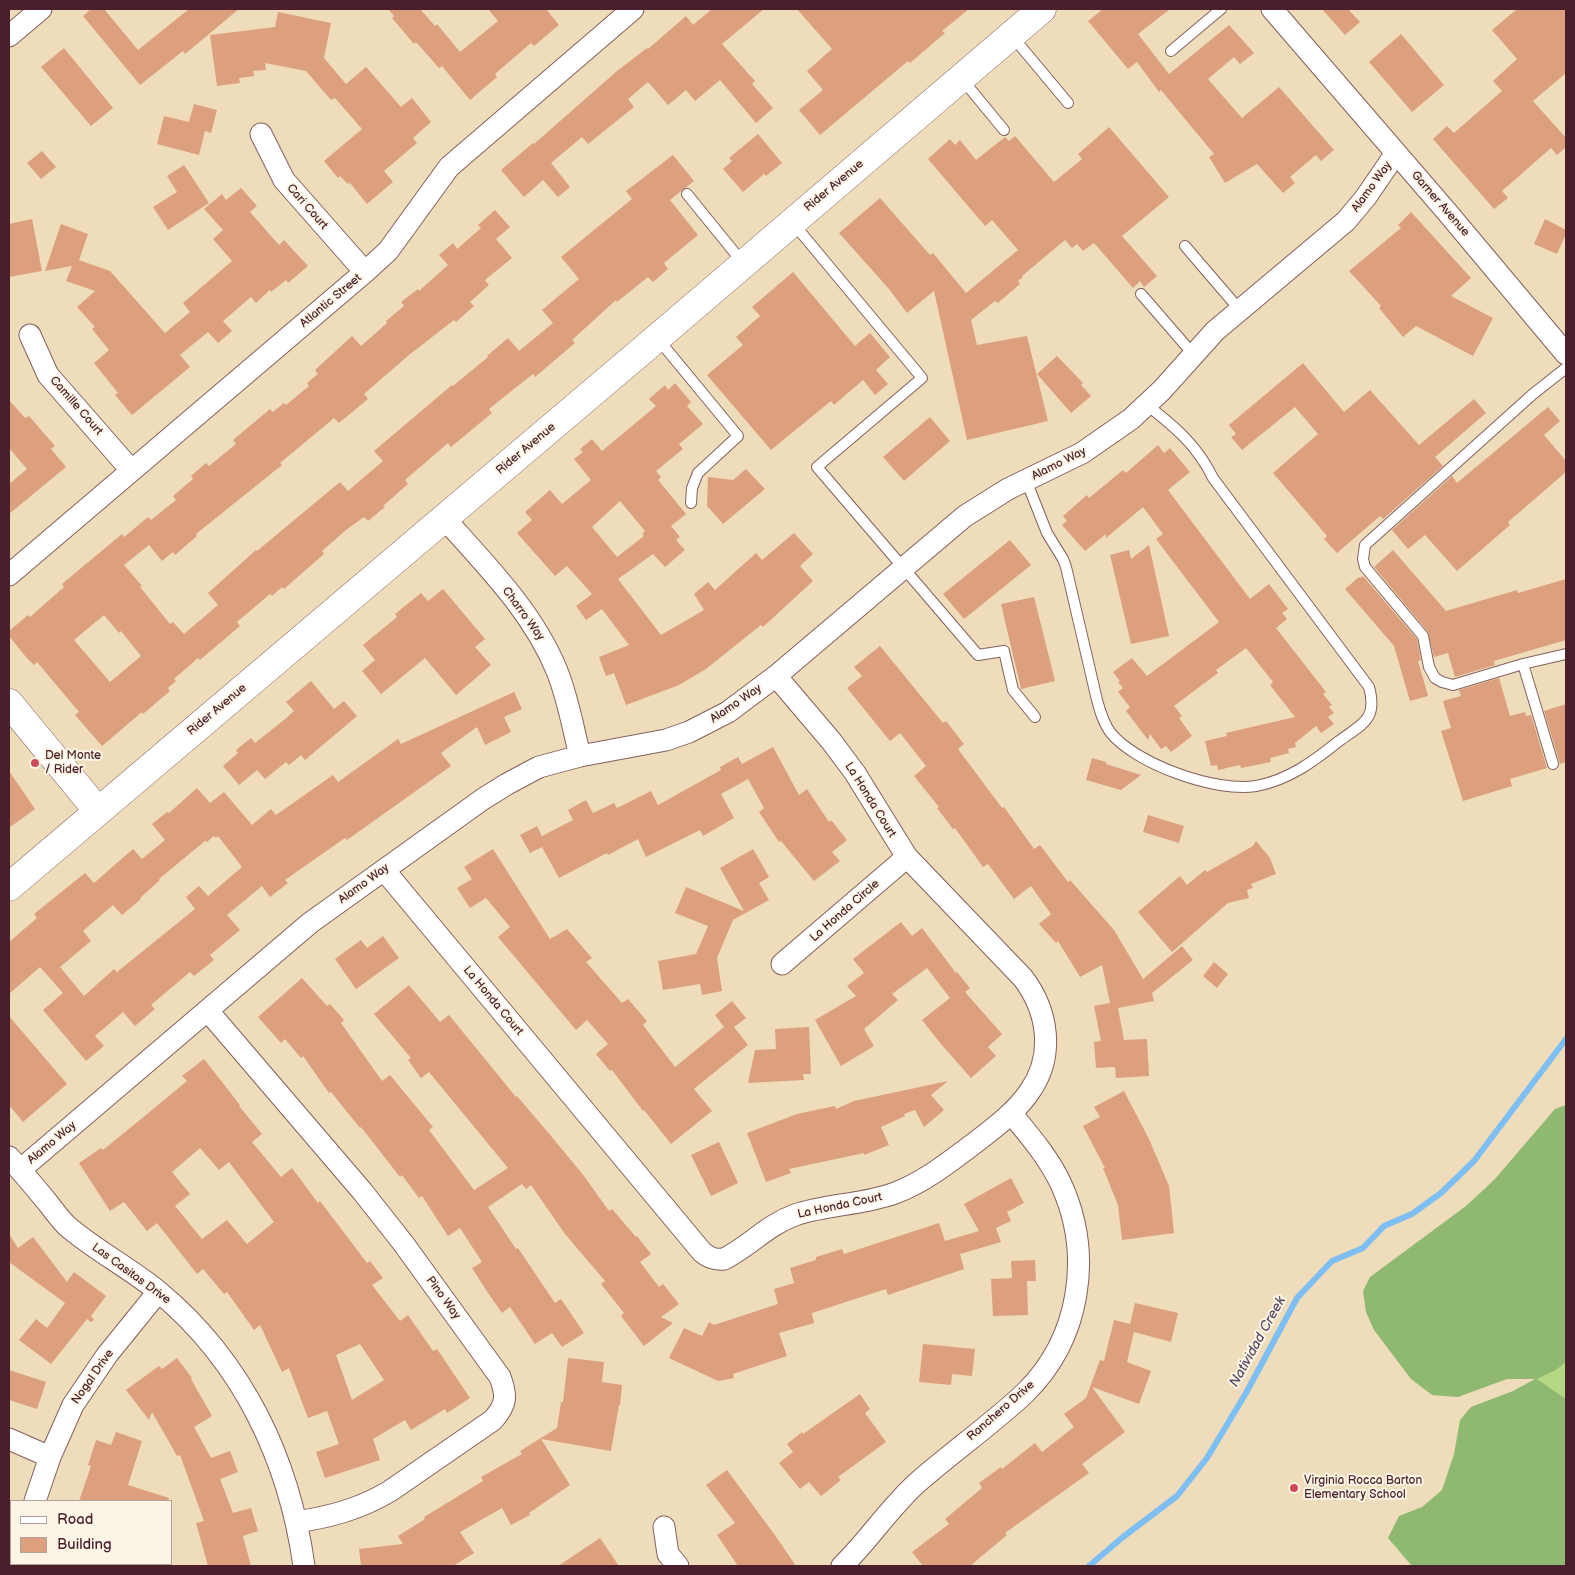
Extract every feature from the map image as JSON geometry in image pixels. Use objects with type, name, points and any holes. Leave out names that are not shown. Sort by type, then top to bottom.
[{"type":"street","points":[[9,36],[41,9]]},
{"type":"street","name":"Atlantic Street","points":[[9,575],[365,272],[388,251],[449,167],[633,9]]},
{"type":"street","name":"Rider Avenue","points":[[9,887],[1042,9]]},
{"type":"street","name":"Garner Avenue","points":[[1272,9],[1566,354]]},
{"type":"street","name":"Cari Court","points":[[261,134],[284,180],[365,272]]},
{"type":"street","name":"Alamo Way","points":[[14,1163],[208,1011],[310,923],[507,784],[539,767],[580,756],[644,745],[689,732],[728,712],[776,676],[902,567],[979,506],[1026,480],[1064,463],[1099,442],[1147,405],[1215,331],[1239,309],[1346,221],[1366,197],[1396,153]]},
{"type":"street","name":"Camille Court","points":[[30,335],[48,375],[131,470]]},
{"type":"street","name":"Charro Way","points":[[444,518],[501,583],[537,631],[558,672],[566,696],[580,756]]},
{"type":"street","name":"La Honda Court","points":[[384,870],[708,1257],[717,1260],[724,1259],[762,1232],[795,1215],[880,1198],[914,1185],[950,1162],[1011,1113],[1030,1091],[1038,1078],[1043,1063],[1046,1033],[1040,1005],[1033,991],[1023,978],[907,857],[855,773],[832,742],[776,676]]},
{"type":"street","points":[[9,703],[98,811]]},
{"type":"street","name":"La Honda Circle","points":[[782,964],[907,857]]},
{"type":"street","name":"Pino Way","points":[[208,1011],[362,1191],[403,1243],[500,1377],[505,1396],[500,1412],[493,1420],[374,1501],[346,1512],[296,1522]]},
{"type":"street","name":"Ranchero Drive","points":[[842,1566],[915,1485],[1025,1392],[1051,1361],[1069,1325],[1078,1283],[1079,1260],[1075,1222],[1061,1183],[1052,1167],[1011,1113]]},
{"type":"street","name":"Las Casitas Drive","points":[[14,1163],[65,1224],[96,1249],[158,1292],[212,1344],[235,1375],[268,1437],[281,1469],[296,1522],[304,1566]]},
{"type":"street","name":"Nogal Drive","points":[[35,1500],[50,1457],[73,1405],[108,1355],[158,1292]]},
{"type":"street","points":[[9,1439],[50,1457]]},
{"type":"street","points":[[664,1527],[668,1554],[678,1566]]},
{"type":"lane","points":[[1171,51],[1222,9]]},
{"type":"lane","points":[[1011,35],[1068,103]]},
{"type":"lane","points":[[961,78],[1004,130]]},
{"type":"lane","points":[[687,194],[744,264]]},
{"type":"lane","points":[[792,222],[922,378],[817,467],[978,655],[1004,651],[1013,690],[1035,717]]},
{"type":"lane","points":[[1185,246],[1239,309]]},
{"type":"lane","points":[[1141,294],[1193,354]]},
{"type":"lane","points":[[657,338],[738,436],[698,473],[692,488],[691,503]]},
{"type":"lane","points":[[1566,368],[1533,394],[1372,538],[1365,545],[1364,552],[1365,567],[1423,636],[1429,668],[1435,678],[1442,682],[1453,685],[1566,654]]},
{"type":"lane","points":[[1026,480],[1046,533],[1066,567],[1097,700],[1102,717],[1111,732],[1133,752],[1155,764],[1219,785],[1256,786],[1285,777],[1301,769],[1369,717],[1372,706],[1369,687],[1213,478],[1196,448],[1147,405]]},
{"type":"lane","points":[[1524,664],[1553,764]]},
{"type":"green space","points":[[1566,1105],[1566,1362],[1556,1370],[1537,1379],[1566,1399],[1566,1566],[1412,1566],[1388,1538],[1399,1516],[1422,1507],[1442,1490],[1454,1454],[1460,1420],[1471,1407],[1513,1391],[1535,1379],[1507,1379],[1458,1397],[1432,1395],[1411,1379],[1374,1330],[1366,1312],[1363,1291],[1370,1277],[1466,1206],[1494,1180],[1555,1109]]},
{"type":"green space","points":[[1566,1362],[1566,1399],[1537,1379],[1556,1370]]},
{"type":"building","points":[[91,9],[104,9],[138,50],[189,9],[239,9],[185,54],[183,51],[140,85],[83,16]]},
{"type":"building","points":[[388,9],[420,9],[435,26],[437,24],[460,52],[498,21],[488,9],[546,9],[559,25],[534,46],[531,43],[495,74],[497,77],[470,100],[442,66],[439,68],[416,42],[414,44],[392,18],[394,16]]},
{"type":"building","points":[[712,9],[764,9],[722,44],[755,81],[752,84],[773,108],[756,123],[720,80],[695,101],[686,90],[668,105],[648,82],[628,99],[634,107],[588,144],[582,137],[551,163],[570,187],[558,197],[543,180],[524,197],[501,170],[534,144],[617,71],[648,49],[686,16],[693,25]]},
{"type":"building","points":[[797,9],[969,9],[942,31],[945,33],[910,63],[908,61],[820,135],[799,110],[823,90],[807,71],[832,49]]},
{"type":"building","points":[[1103,9],[1170,9],[1138,34],[1169,74],[1229,25],[1254,53],[1240,64],[1234,57],[1208,79],[1242,118],[1279,87],[1334,150],[1321,161],[1316,155],[1290,177],[1295,183],[1283,193],[1257,164],[1225,183],[1209,157],[1214,154],[1161,90],[1159,92],[1137,62],[1128,69],[1088,21]]},
{"type":"building","points":[[1322,9],[1348,9],[1360,22],[1345,35]]},
{"type":"building","points":[[1517,9],[1566,9],[1566,73],[1533,101],[1566,138],[1566,147],[1557,155],[1551,148],[1502,191],[1508,198],[1494,209],[1433,139],[1447,126],[1454,133],[1502,91],[1493,81],[1517,59],[1492,30]]},
{"type":"building","points":[[278,12],[331,23],[324,58],[346,84],[366,67],[401,107],[412,98],[431,122],[413,138],[417,143],[384,171],[393,182],[367,204],[350,183],[348,184],[340,176],[338,178],[324,161],[362,129],[335,98],[331,100],[306,71],[265,63],[266,70],[253,71],[254,76],[239,78],[240,83],[217,86],[210,35],[275,27]]},
{"type":"building","points":[[1401,34],[1444,85],[1412,112],[1369,62]]},
{"type":"building","points":[[64,48],[113,108],[91,126],[41,67]]},
{"type":"building","points":[[194,104],[217,110],[211,133],[205,131],[199,155],[157,144],[164,116],[189,122]]},
{"type":"building","points":[[1109,127],[1169,197],[1122,236],[1157,276],[1144,287],[1140,281],[1133,288],[1094,243],[1083,251],[1077,244],[1072,248],[1065,240],[1022,276],[1018,281],[1020,284],[998,303],[995,301],[971,320],[977,345],[1027,336],[1048,421],[967,440],[934,291],[907,313],[889,289],[839,233],[880,198],[930,255],[933,253],[966,293],[1018,250],[992,220],[985,226],[928,159],[950,139],[955,145],[960,140],[976,160],[1005,137],[1009,141],[1015,136],[1054,182],[1082,159],[1078,154]]},
{"type":"building","points":[[758,134],[782,163],[766,176],[764,174],[743,192],[723,169],[732,161],[729,158]]},
{"type":"building","points":[[42,151],[56,167],[41,179],[27,163]]},
{"type":"building","points":[[673,155],[694,181],[670,200],[698,235],[664,263],[668,269],[653,282],[648,277],[617,302],[616,300],[572,340],[575,343],[535,377],[533,374],[489,409],[492,413],[451,447],[448,443],[405,480],[408,484],[383,506],[385,507],[368,521],[364,517],[346,530],[322,551],[324,554],[284,589],[282,587],[272,596],[270,594],[237,622],[240,626],[174,679],[176,681],[168,688],[170,691],[102,746],[75,715],[79,712],[37,662],[34,665],[26,657],[9,636],[9,631],[28,615],[30,617],[64,587],[62,584],[122,534],[124,537],[148,517],[151,520],[176,500],[173,496],[193,479],[191,476],[206,463],[209,466],[236,444],[233,440],[270,409],[273,412],[284,403],[286,405],[309,386],[307,383],[318,374],[315,370],[352,336],[361,346],[404,306],[401,302],[418,289],[419,291],[448,265],[439,255],[453,243],[457,249],[481,228],[478,225],[495,210],[510,227],[496,239],[512,258],[485,280],[489,285],[470,302],[474,306],[456,322],[454,320],[409,355],[364,394],[368,399],[339,423],[334,418],[280,463],[282,465],[196,534],[197,536],[175,555],[173,552],[162,561],[149,545],[124,565],[170,624],[173,622],[184,634],[218,605],[208,593],[256,550],[340,482],[348,491],[383,461],[374,451],[488,357],[508,338],[519,351],[553,323],[542,310],[579,279],[561,257],[632,199],[626,191]],"holes":[[[104,615],[119,633],[121,631],[141,656],[110,682],[74,640]]]},
{"type":"building","points":[[184,165],[209,203],[168,230],[153,207],[177,192],[167,176]]},
{"type":"building","points":[[241,188],[257,206],[250,212],[279,245],[284,240],[308,266],[288,283],[286,280],[271,292],[270,290],[256,303],[251,297],[223,321],[232,331],[218,343],[208,332],[180,355],[190,367],[132,415],[115,395],[118,393],[94,363],[109,350],[92,329],[95,327],[77,307],[95,291],[66,281],[72,266],[45,271],[61,224],[88,234],[79,260],[110,271],[165,333],[190,312],[183,303],[232,261],[213,239],[223,230],[204,209],[222,194],[226,200]]},
{"type":"building","points":[[1411,212],[1471,278],[1451,296],[1493,318],[1473,356],[1416,326],[1403,337],[1379,308],[1381,306],[1349,271],[1401,228],[1398,225]]},
{"type":"building","points":[[32,219],[42,271],[9,277],[9,224]]},
{"type":"building","points":[[1545,219],[1566,230],[1557,254],[1534,244]]},
{"type":"building","points":[[793,272],[855,346],[870,333],[890,357],[876,370],[888,384],[875,395],[863,380],[834,405],[831,401],[771,450],[707,375],[743,345],[736,337],[760,316],[752,307]]},
{"type":"building","points":[[1057,356],[1083,383],[1081,385],[1091,396],[1071,413],[1037,374]]},
{"type":"building","points":[[1303,363],[1344,412],[1370,390],[1419,445],[1474,399],[1486,413],[1435,457],[1443,466],[1383,519],[1380,516],[1337,553],[1324,539],[1327,536],[1273,473],[1318,434],[1295,407],[1242,450],[1231,437],[1236,434],[1229,425]]},
{"type":"building","points":[[675,383],[691,402],[687,406],[703,424],[679,444],[683,449],[656,471],[661,477],[658,480],[686,514],[671,526],[680,537],[676,540],[685,550],[665,567],[653,554],[618,579],[661,635],[704,610],[694,594],[708,582],[715,590],[756,553],[762,560],[794,533],[813,554],[800,566],[813,581],[763,627],[761,625],[706,669],[679,685],[626,705],[614,673],[606,676],[599,657],[629,645],[602,609],[586,620],[576,606],[592,594],[567,566],[555,576],[517,533],[532,520],[525,512],[550,490],[562,504],[591,480],[574,459],[583,452],[580,449],[592,439],[602,451],[656,406],[649,399],[665,385],[668,390]],"holes":[[[620,501],[645,531],[642,534],[644,536],[617,557],[592,527]]]},
{"type":"building","points":[[9,400],[25,418],[29,416],[55,446],[51,449],[66,467],[9,514],[9,484],[27,469],[9,448]]},
{"type":"building","points":[[1548,407],[1560,421],[1544,435],[1566,461],[1566,472],[1508,522],[1510,525],[1457,571],[1425,535],[1408,549],[1392,530],[1452,476],[1457,483]]},
{"type":"building","points":[[930,417],[950,441],[904,481],[883,457]]},
{"type":"building","points":[[1158,445],[1164,453],[1170,448],[1190,472],[1168,490],[1250,599],[1269,584],[1288,609],[1282,613],[1287,619],[1276,628],[1326,692],[1323,694],[1332,705],[1329,707],[1334,713],[1328,717],[1334,724],[1321,733],[1316,726],[1295,743],[1296,747],[1288,749],[1289,753],[1270,758],[1271,762],[1241,768],[1240,765],[1218,770],[1217,765],[1211,766],[1205,741],[1227,736],[1226,733],[1295,717],[1270,685],[1273,682],[1246,648],[1216,670],[1218,673],[1174,706],[1182,716],[1179,718],[1192,736],[1171,752],[1166,746],[1161,749],[1150,734],[1148,740],[1126,711],[1130,707],[1118,692],[1123,688],[1113,672],[1132,658],[1147,676],[1219,622],[1156,539],[1163,534],[1143,507],[1106,538],[1106,534],[1085,551],[1062,525],[1067,521],[1063,516],[1087,495],[1089,498],[1123,470],[1126,473]]},
{"type":"building","points":[[746,469],[765,489],[723,524],[707,506],[708,477],[733,480]]},
{"type":"building","points":[[1010,540],[1031,565],[964,619],[943,594]]},
{"type":"building","points":[[1149,545],[1169,636],[1131,644],[1110,555],[1129,550],[1131,559]]},
{"type":"building","points":[[1393,550],[1446,611],[1517,590],[1518,593],[1566,579],[1566,640],[1494,661],[1495,665],[1455,677],[1448,653],[1434,657],[1428,632],[1374,567]]},
{"type":"building","points":[[1363,576],[1417,639],[1421,660],[1418,661],[1428,696],[1410,701],[1394,646],[1345,589],[1359,577]]},
{"type":"building","points":[[443,589],[485,639],[475,647],[491,665],[456,695],[425,658],[381,694],[362,671],[375,660],[363,645],[397,617],[395,614],[421,593],[428,601]]},
{"type":"building","points":[[1034,597],[1055,681],[1021,689],[1001,604]]},
{"type":"building","points":[[880,646],[943,723],[946,721],[964,744],[958,749],[1002,808],[1004,807],[1034,849],[1040,845],[1068,882],[1070,880],[1114,930],[1143,979],[1182,946],[1193,960],[1152,993],[1154,1001],[1118,1008],[1124,1040],[1147,1039],[1149,1076],[1116,1078],[1115,1067],[1096,1068],[1094,1042],[1101,1041],[1094,1006],[1110,1003],[1102,965],[1080,977],[1058,941],[1056,943],[1039,924],[1051,914],[1031,886],[1014,899],[988,864],[983,867],[914,776],[926,766],[900,733],[890,741],[847,688],[862,676],[854,667]]},
{"type":"building","points":[[1499,678],[1510,716],[1525,712],[1526,716],[1531,715],[1547,768],[1510,779],[1512,786],[1463,801],[1441,731],[1451,728],[1443,701],[1461,696],[1459,690]]},
{"type":"building","points":[[311,681],[334,709],[344,701],[357,716],[305,760],[301,755],[289,765],[286,762],[265,779],[257,770],[239,785],[223,766],[238,753],[236,750],[251,738],[255,743],[294,711],[286,702]]},
{"type":"building","points":[[514,692],[522,709],[504,717],[511,732],[485,745],[477,727],[441,753],[451,766],[347,840],[345,838],[285,880],[288,883],[270,897],[262,886],[227,915],[240,930],[210,955],[214,960],[194,976],[190,972],[151,1005],[155,1009],[135,1026],[123,1012],[95,1036],[104,1046],[86,1061],[43,1010],[63,993],[40,967],[9,994],[9,942],[37,918],[34,914],[85,873],[94,883],[133,849],[142,859],[165,840],[152,824],[167,812],[169,813],[197,788],[210,803],[224,792],[252,825],[271,809],[276,815],[333,775],[338,782],[398,739],[401,744]],"holes":[[[214,836],[216,838],[218,836],[242,867],[208,896],[199,886],[186,897],[195,909],[117,972],[114,969],[84,996],[60,967],[91,941],[83,931],[113,905],[122,915],[141,899],[159,879],[205,841],[207,842]]]},
{"type":"building","points":[[1566,704],[1566,762],[1560,764],[1544,711]]},
{"type":"building","points":[[773,747],[799,795],[807,789],[829,822],[831,820],[847,840],[832,852],[840,861],[814,881],[781,841],[779,842],[759,812],[764,808],[748,779],[721,794],[734,818],[703,836],[700,830],[646,857],[638,839],[559,878],[542,847],[530,853],[520,835],[537,826],[542,836],[573,820],[568,810],[586,800],[593,813],[614,803],[617,808],[651,791],[658,805],[721,770],[720,767],[738,757],[742,764]]},
{"type":"building","points":[[1092,758],[1141,775],[1121,790],[1086,780]]},
{"type":"building","points":[[9,771],[35,809],[9,828]]},
{"type":"building","points":[[1148,815],[1184,826],[1179,843],[1143,832]]},
{"type":"building","points":[[1256,841],[1270,858],[1276,874],[1251,884],[1253,888],[1247,890],[1249,898],[1228,903],[1172,952],[1138,912],[1180,876],[1187,885],[1205,870],[1207,872],[1253,846]]},
{"type":"building","points":[[493,849],[550,939],[567,929],[592,958],[586,962],[622,1003],[628,999],[647,1021],[643,1025],[675,1067],[724,1027],[715,1015],[732,1001],[746,1018],[734,1027],[748,1045],[694,1089],[712,1111],[671,1144],[612,1070],[610,1071],[596,1054],[608,1044],[587,1020],[576,1030],[498,937],[510,927],[486,898],[470,908],[457,888],[472,879],[464,867]]},
{"type":"building","points":[[753,849],[769,877],[759,883],[769,900],[733,920],[717,958],[722,991],[702,995],[700,984],[663,990],[658,961],[696,954],[708,926],[675,913],[686,887],[744,911],[720,868]]},
{"type":"building","points":[[901,922],[912,936],[922,928],[956,973],[970,988],[965,992],[1002,1034],[988,1047],[996,1056],[971,1078],[922,1020],[950,998],[927,968],[892,994],[898,1000],[864,1029],[874,1046],[841,1066],[815,1020],[856,996],[847,986],[864,973],[853,959]]},
{"type":"building","points":[[383,936],[399,958],[356,989],[335,959],[361,940],[367,948]]},
{"type":"building","points":[[1214,962],[1228,974],[1217,988],[1203,976]]},
{"type":"building","points":[[302,978],[327,1006],[330,1004],[344,1020],[341,1023],[382,1081],[390,1075],[433,1127],[429,1130],[474,1190],[508,1168],[429,1072],[421,1078],[408,1060],[411,1058],[374,1014],[409,985],[440,1022],[449,1015],[584,1176],[609,1211],[612,1209],[651,1254],[640,1262],[659,1287],[663,1284],[679,1304],[661,1317],[673,1323],[644,1346],[621,1316],[624,1313],[601,1284],[605,1281],[565,1234],[531,1185],[526,1189],[522,1184],[488,1207],[555,1303],[561,1299],[584,1333],[562,1347],[552,1333],[535,1344],[510,1307],[502,1313],[488,1293],[472,1268],[482,1262],[460,1228],[448,1236],[422,1196],[419,1198],[402,1175],[400,1177],[361,1127],[331,1092],[329,1093],[303,1056],[301,1058],[285,1039],[281,1043],[258,1017]]},
{"type":"building","points":[[9,1016],[67,1084],[23,1122],[9,1105]]},
{"type":"building","points":[[809,1027],[811,1074],[803,1074],[804,1080],[748,1083],[755,1050],[776,1049],[775,1029]]},
{"type":"building","points":[[204,1059],[262,1134],[252,1142],[281,1177],[292,1168],[318,1203],[320,1201],[367,1263],[370,1261],[383,1278],[372,1285],[400,1321],[408,1315],[433,1351],[437,1349],[470,1398],[447,1413],[445,1409],[411,1430],[405,1420],[373,1439],[380,1460],[325,1478],[316,1452],[339,1444],[327,1411],[308,1418],[289,1368],[282,1372],[260,1325],[254,1330],[227,1292],[224,1294],[203,1269],[197,1274],[157,1223],[147,1231],[124,1202],[110,1211],[79,1163],[101,1148],[103,1150],[187,1081],[182,1076]],"holes":[[[200,1148],[219,1170],[229,1162],[274,1222],[247,1244],[227,1220],[202,1239],[175,1206],[190,1194],[172,1172]],[[360,1344],[384,1380],[352,1400],[336,1355]]]},
{"type":"building","points":[[948,1081],[931,1095],[944,1110],[924,1127],[915,1110],[881,1127],[889,1145],[864,1155],[864,1153],[789,1169],[791,1173],[766,1182],[747,1133],[797,1114],[835,1106],[836,1109],[854,1101]]},
{"type":"building","points":[[1124,1091],[1149,1139],[1169,1186],[1174,1233],[1122,1240],[1118,1205],[1103,1168],[1105,1168],[1083,1126],[1100,1117],[1094,1107]]},
{"type":"building","points":[[719,1142],[738,1183],[711,1196],[691,1155]]},
{"type":"building","points":[[1011,1178],[1024,1203],[1007,1212],[1011,1221],[996,1228],[1001,1242],[960,1254],[964,1269],[888,1295],[886,1289],[812,1313],[814,1323],[779,1333],[787,1356],[733,1374],[734,1378],[718,1381],[669,1358],[684,1328],[702,1336],[709,1322],[714,1325],[778,1304],[774,1289],[794,1283],[790,1268],[816,1260],[816,1257],[842,1249],[844,1254],[939,1223],[945,1241],[979,1231],[964,1204]]},
{"type":"building","points":[[9,1234],[18,1248],[33,1237],[67,1282],[74,1272],[106,1296],[91,1316],[94,1320],[91,1322],[87,1319],[51,1364],[19,1340],[36,1319],[47,1328],[65,1303],[9,1262]]},
{"type":"building","points":[[1035,1260],[1036,1281],[1027,1281],[1028,1315],[993,1316],[991,1279],[1012,1278],[1011,1261]]},
{"type":"building","points":[[1135,1303],[1178,1313],[1171,1342],[1134,1332],[1127,1362],[1151,1371],[1139,1404],[1092,1387],[1125,1432],[1082,1464],[1089,1473],[1005,1533],[1007,1535],[970,1566],[923,1566],[912,1552],[949,1524],[945,1519],[982,1488],[979,1483],[1001,1467],[1002,1469],[1035,1443],[1042,1452],[1074,1427],[1064,1414],[1086,1398],[1100,1360],[1104,1361],[1114,1320],[1130,1324]]},
{"type":"building","points":[[923,1344],[975,1349],[972,1376],[952,1374],[951,1385],[919,1382]]},
{"type":"building","points":[[177,1358],[192,1378],[212,1416],[194,1427],[211,1458],[230,1451],[238,1472],[220,1479],[233,1513],[251,1508],[258,1531],[243,1536],[251,1566],[208,1566],[196,1523],[204,1521],[180,1455],[177,1456],[152,1412],[149,1420],[126,1390],[159,1366],[162,1369]]},
{"type":"building","points":[[568,1358],[604,1362],[602,1382],[622,1385],[611,1451],[541,1439],[570,1485],[529,1513],[530,1515],[511,1525],[502,1508],[460,1532],[474,1553],[453,1566],[361,1566],[359,1549],[403,1544],[398,1536],[425,1519],[424,1517],[483,1481],[481,1477],[522,1454],[520,1451],[557,1428],[561,1402],[563,1402]]},
{"type":"building","points":[[9,1370],[46,1382],[37,1409],[9,1400]]},
{"type":"building","points":[[860,1394],[870,1409],[865,1413],[886,1442],[838,1477],[841,1480],[821,1496],[809,1482],[800,1489],[779,1463],[793,1452],[787,1444]]},
{"type":"building","points":[[116,1432],[142,1441],[128,1485],[169,1498],[168,1500],[79,1500],[91,1466],[88,1465],[96,1440],[111,1445]]},
{"type":"building","points":[[727,1470],[796,1566],[738,1566],[717,1535],[735,1523],[706,1485]]},
{"type":"building","points":[[600,1538],[619,1566],[558,1566]]},
{"type":"waterway","name":"Natividad Creek","points":[[1089,1566],[1123,1537],[1177,1496],[1207,1458],[1246,1393],[1297,1298],[1332,1261],[1363,1248],[1384,1226],[1412,1214],[1441,1193],[1474,1161],[1566,1039]]},
{"type":"place","name":"Del Monte / Rider","points":[[35,763]]},
{"type":"place","name":"Virginia Rocca Barton Elementary School","points":[[1294,1488]]}]
